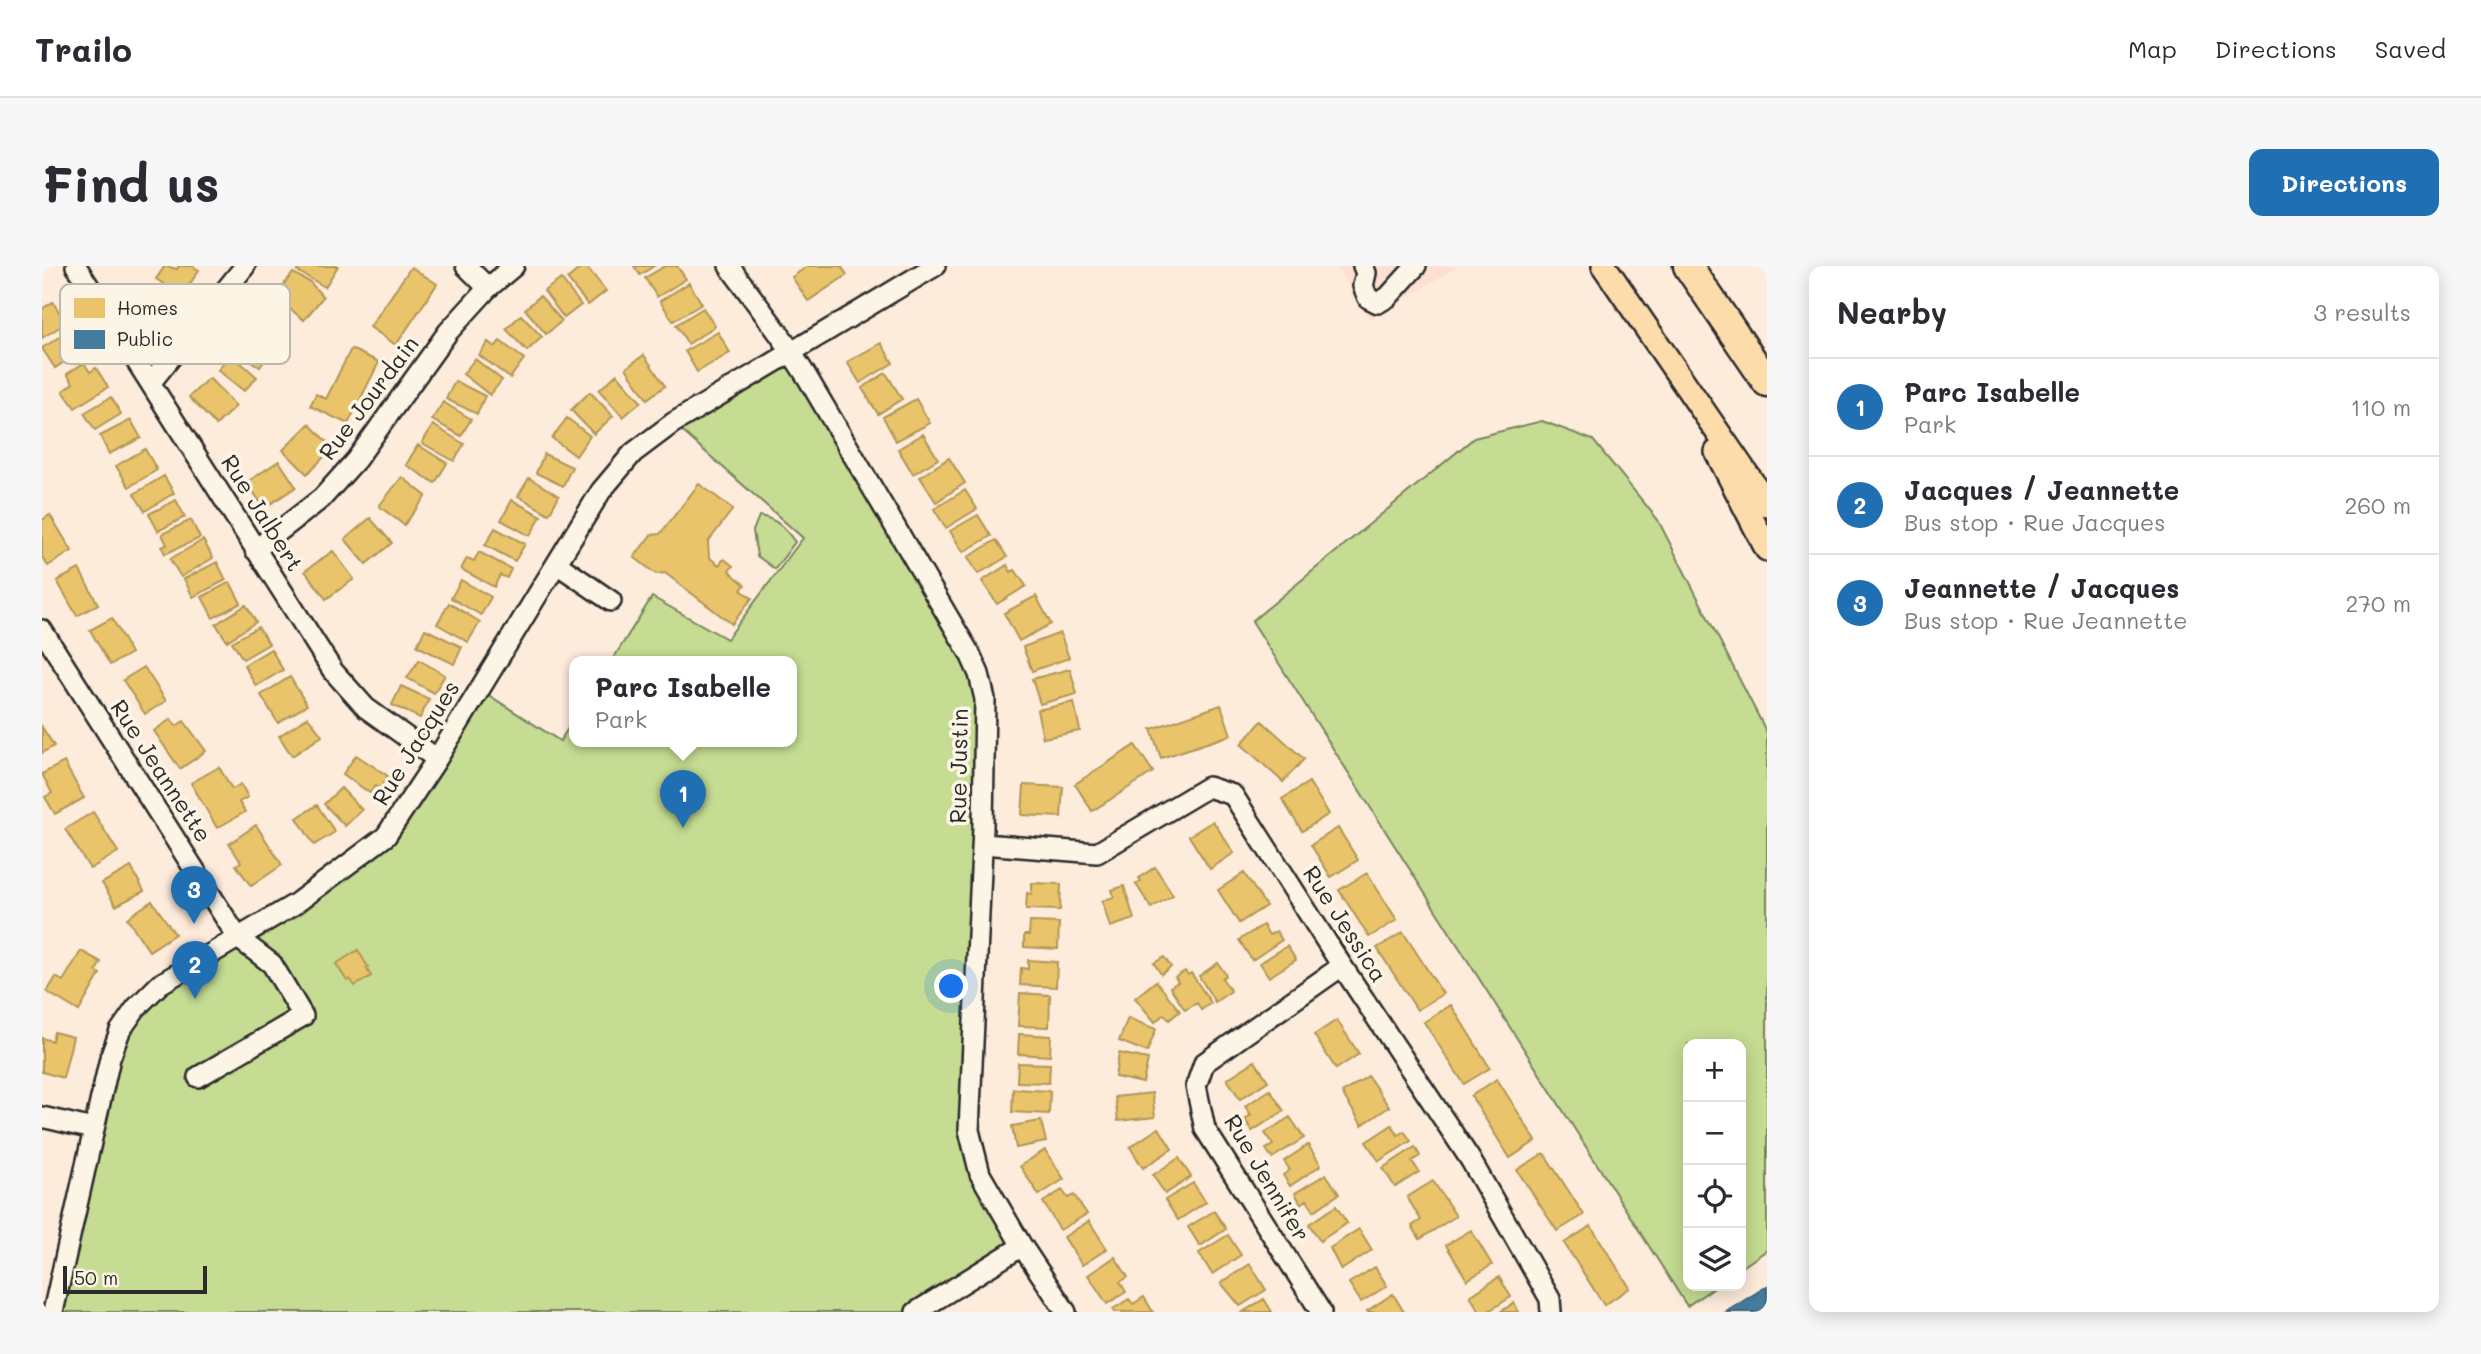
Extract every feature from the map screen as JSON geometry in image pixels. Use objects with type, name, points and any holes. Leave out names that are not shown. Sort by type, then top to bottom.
[{"type":"highway","points":[[1688,266],[1767,382]]},
{"type":"highway","points":[[1740,343],[1767,390]]},
{"type":"main road","points":[[1604,266],[1767,504]]},
{"type":"main road","points":[[1668,360],[1767,549]]},
{"type":"street","name":"Rue Jalbert","points":[[75,266],[87,284]]},
{"type":"street","points":[[231,284],[245,266]]},
{"type":"street","points":[[466,266],[488,288]]},
{"type":"street","name":"Rue Jourdain","points":[[255,550],[322,498],[356,460],[448,332],[488,288],[514,266]]},
{"type":"street","name":"Rue Justin","points":[[729,266],[791,352],[970,654],[979,674],[985,699],[982,844],[969,1130],[980,1174],[1022,1246],[1066,1312]]},
{"type":"street","name":"Rue Jacques","points":[[53,1312],[110,1058],[120,1031],[136,1008],[160,984],[295,904],[386,836],[437,759],[601,491],[632,453],[673,423],[935,266]]},
{"type":"street","points":[[1363,266],[1366,273],[1363,286],[1368,298],[1378,303],[1388,297],[1416,266]]},
{"type":"street","name":"Rue Jalbert","points":[[139,364],[341,681],[366,708],[437,759]]},
{"type":"street","points":[[151,383],[166,364]]},
{"type":"street","points":[[556,564],[611,601]]},
{"type":"street","name":"Rue Jeannette","points":[[42,630],[238,938]]},
{"type":"street","name":"Rue Jessica","points":[[982,844],[1097,853],[1208,787],[1233,795],[1470,1159],[1550,1299],[1551,1312]]},
{"type":"street","points":[[198,1077],[303,1016],[272,964],[238,938]]},
{"type":"street","name":"Rue Jennifer","points":[[1321,1312],[1205,1129],[1196,1086],[1203,1063],[1342,966]]},
{"type":"street","points":[[42,1117],[93,1129]]},
{"type":"street","points":[[916,1312],[1022,1246]]},
{"type":"shaded area","points":[[1336,266],[1458,266],[1370,320]]},
{"type":"green space","points":[[789,348],[961,655],[975,688],[984,809],[969,1130],[1022,1246],[916,1312],[53,1312],[93,1129],[136,1008],[386,836],[479,689],[560,741],[569,727],[569,747],[797,747],[797,656],[615,656],[652,597],[727,639],[803,538],[673,423]]},
{"type":"green space","points":[[1542,421],[1593,440],[1658,520],[1767,733],[1767,1250],[1746,1265],[1746,1039],[1683,1039],[1683,1291],[1709,1291],[1687,1306],[1252,621],[1474,438]]},
{"type":"green space","points":[[759,516],[780,524],[795,542],[775,569],[757,556],[753,531]]},
{"type":"building: Homes","points":[[165,266],[177,269],[179,266],[192,266],[199,270],[190,284],[164,284],[156,279]]},
{"type":"building: Homes","points":[[300,266],[338,266],[325,287],[297,271]]},
{"type":"building: Homes","points":[[586,266],[606,291],[588,305],[567,279]]},
{"type":"building: Homes","points":[[634,266],[654,266],[640,275]]},
{"type":"building: Homes","points":[[665,266],[677,266],[686,279],[657,297],[645,278]]},
{"type":"building: Homes","points":[[808,266],[841,266],[847,275],[808,301],[792,277]]},
{"type":"building: Homes","points":[[411,267],[437,284],[396,345],[370,327]]},
{"type":"building: Homes","points":[[293,273],[310,282],[323,297],[304,320],[290,309],[290,284],[284,284]]},
{"type":"building: Homes","points":[[561,279],[581,305],[564,318],[544,291]]},
{"type":"building: Homes","points":[[689,283],[702,304],[673,321],[660,301]]},
{"type":"building: Homes","points":[[540,296],[562,321],[546,334],[525,309]]},
{"type":"building: Homes","points":[[53,302],[60,313],[60,327],[42,338],[42,309]]},
{"type":"building: Homes","points":[[703,308],[715,326],[688,344],[676,325]]},
{"type":"building: Homes","points":[[521,315],[542,337],[527,351],[506,329]]},
{"type":"building: Homes","points":[[718,332],[730,353],[697,372],[685,351]]},
{"type":"building: Homes","points":[[60,337],[61,364],[55,368],[42,348]]},
{"type":"building: Homes","points":[[500,341],[524,359],[510,378],[479,355],[488,342],[495,347]]},
{"type":"building: Homes","points":[[881,343],[893,363],[860,383],[847,362]]},
{"type":"building: Homes","points":[[351,349],[379,362],[348,424],[310,406],[316,394],[326,399]]},
{"type":"building: Homes","points":[[644,355],[665,386],[647,399],[626,368]]},
{"type":"building: Homes","points":[[475,359],[502,380],[490,395],[463,374]]},
{"type":"building: Homes","points":[[85,364],[90,372],[96,368],[108,387],[75,408],[63,391],[73,383],[67,374]]},
{"type":"building: Homes","points":[[223,364],[242,364],[257,377],[244,391],[218,370]]},
{"type":"building: Homes","points":[[886,373],[902,399],[878,414],[862,388]]},
{"type":"building: Homes","points":[[617,374],[641,402],[623,417],[599,390]]},
{"type":"building: Homes","points":[[209,378],[236,406],[216,425],[189,397]]},
{"type":"building: Homes","points":[[455,381],[485,396],[477,414],[446,399]]},
{"type":"building: Homes","points":[[590,392],[613,416],[594,434],[571,410]]},
{"type":"building: Homes","points":[[111,397],[121,414],[95,430],[84,413]]},
{"type":"building: Homes","points":[[916,399],[930,423],[896,441],[883,417]]},
{"type":"building: Homes","points":[[443,402],[471,419],[461,436],[432,420]]},
{"type":"building: Homes","points":[[567,418],[590,436],[576,456],[552,438]]},
{"type":"building: Homes","points":[[131,420],[141,438],[109,454],[100,436]]},
{"type":"building: Homes","points":[[309,424],[333,448],[307,474],[283,450]]},
{"type":"building: Homes","points":[[433,425],[464,444],[454,461],[422,443]]},
{"type":"building: Homes","points":[[923,434],[938,459],[913,474],[898,449]]},
{"type":"building: Homes","points":[[418,445],[447,463],[435,483],[406,465]]},
{"type":"building: Homes","points":[[145,449],[157,470],[129,487],[116,466]]},
{"type":"building: Homes","points":[[544,454],[572,467],[563,486],[536,473]]},
{"type":"building: Homes","points":[[949,458],[965,483],[936,502],[920,477]]},
{"type":"building: Homes","points":[[279,461],[296,487],[264,508],[247,482]]},
{"type":"building: Homes","points":[[164,476],[174,493],[145,511],[134,494]]},
{"type":"building: Homes","points":[[402,477],[426,496],[404,525],[379,506]]},
{"type":"building: Homes","points":[[529,478],[559,496],[549,514],[518,496]]},
{"type":"building: Homes","points":[[699,484],[733,509],[708,542],[709,557],[719,565],[724,559],[733,566],[729,571],[745,585],[741,590],[752,598],[732,624],[665,573],[656,574],[634,557],[651,535],[660,534]]},
{"type":"building: Homes","points":[[965,490],[977,509],[946,528],[934,509]]},
{"type":"building: Homes","points":[[176,500],[185,517],[158,531],[149,514]]},
{"type":"building: Homes","points":[[512,500],[541,516],[530,536],[501,520]]},
{"type":"building: Homes","points":[[50,515],[72,551],[48,566],[42,557],[42,520]]},
{"type":"building: Homes","points":[[978,515],[991,536],[963,552],[950,531]]},
{"type":"building: Homes","points":[[370,518],[392,543],[366,564],[345,539]]},
{"type":"building: Homes","points":[[191,520],[200,538],[165,554],[162,547],[167,545],[162,534]]},
{"type":"building: Homes","points":[[495,528],[525,544],[515,561],[485,545]]},
{"type":"building: Homes","points":[[203,540],[213,558],[181,577],[170,559]]},
{"type":"building: Homes","points":[[996,540],[1007,557],[978,574],[968,557]]},
{"type":"building: Homes","points":[[333,551],[354,579],[326,599],[305,571]]},
{"type":"building: Homes","points":[[479,552],[511,569],[507,578],[500,575],[494,587],[461,569],[467,558],[474,561]]},
{"type":"building: Homes","points":[[217,562],[226,580],[193,597],[184,579]]},
{"type":"building: Homes","points":[[1007,565],[1011,572],[1015,570],[1026,586],[997,604],[982,581]]},
{"type":"building: Homes","points":[[79,569],[98,604],[77,616],[57,581]]},
{"type":"building: Homes","points":[[461,580],[491,597],[481,615],[451,598]]},
{"type":"building: Homes","points":[[230,582],[241,603],[213,618],[202,597]]},
{"type":"building: Homes","points":[[1036,596],[1051,624],[1019,641],[1004,613]]},
{"type":"building: Homes","points":[[449,603],[480,622],[468,642],[437,624]]},
{"type":"building: Homes","points":[[246,605],[256,622],[227,641],[216,624]]},
{"type":"building: Homes","points":[[112,618],[131,653],[110,665],[90,630]]},
{"type":"building: Homes","points":[[258,627],[269,644],[243,659],[232,642]]},
{"type":"building: Homes","points":[[425,629],[462,647],[454,664],[417,646]]},
{"type":"building: Homes","points":[[1060,633],[1069,658],[1032,671],[1023,647]]},
{"type":"building: Homes","points":[[271,649],[283,670],[256,686],[244,665]]},
{"type":"building: Homes","points":[[419,660],[445,675],[434,693],[407,678]]},
{"type":"building: Homes","points":[[144,667],[166,701],[145,714],[123,680]]},
{"type":"building: Homes","points":[[1070,669],[1077,694],[1040,704],[1032,679]]},
{"type":"building: Homes","points":[[290,677],[307,705],[278,723],[261,695]]},
{"type":"building: Homes","points":[[401,686],[429,699],[420,718],[392,705]]},
{"type":"building: Homes","points":[[1074,702],[1080,731],[1043,738],[1037,710]]},
{"type":"building: Homes","points":[[1221,705],[1231,735],[1161,758],[1151,729]]},
{"type":"building: Homes","points":[[308,717],[322,736],[292,756],[279,736]]},
{"type":"building: Homes","points":[[171,719],[176,726],[184,721],[206,751],[180,769],[154,731]]},
{"type":"building: Homes","points":[[1262,721],[1304,759],[1283,782],[1241,744]]},
{"type":"building: Homes","points":[[42,727],[54,746],[42,753]]},
{"type":"building: Homes","points":[[1135,745],[1153,772],[1092,811],[1075,784]]},
{"type":"building: Homes","points":[[356,755],[388,776],[380,789],[375,786],[370,793],[343,774]]},
{"type":"building: Homes","points":[[64,762],[84,798],[55,814],[45,797],[52,793],[42,774]]},
{"type":"building: Homes","points":[[219,767],[232,789],[241,784],[248,797],[239,802],[245,812],[217,828],[191,783]]},
{"type":"building: Homes","points":[[1309,782],[1329,814],[1302,831],[1282,799]]},
{"type":"building: Homes","points":[[1024,785],[1063,787],[1061,817],[1022,815]]},
{"type":"building: Homes","points":[[341,788],[362,810],[345,826],[324,804]]},
{"type":"building: Homes","points":[[317,805],[335,832],[314,845],[297,818]]},
{"type":"building: Homes","points":[[93,812],[118,852],[90,869],[65,829]]},
{"type":"building: Homes","points":[[1213,821],[1234,853],[1210,869],[1189,836]]},
{"type":"building: Homes","points":[[256,825],[282,865],[251,886],[236,865],[241,862],[229,844]]},
{"type":"building: Homes","points":[[1338,828],[1358,860],[1331,877],[1311,845]]},
{"type":"building: Homes","points":[[131,867],[144,891],[116,906],[102,883]]},
{"type":"building: Homes","points":[[1155,867],[1173,895],[1151,908],[1136,884],[1141,881],[1139,878]]},
{"type":"building: Homes","points":[[1244,873],[1266,906],[1239,923],[1218,890]]},
{"type":"building: Homes","points":[[1367,873],[1397,920],[1369,937],[1339,890]]},
{"type":"building: Homes","points":[[1032,883],[1061,884],[1060,910],[1026,909],[1027,893],[1032,894]]},
{"type":"building: Homes","points":[[1124,886],[1134,919],[1110,927],[1102,901],[1114,897],[1112,890]]},
{"type":"building: Homes","points":[[152,901],[175,934],[149,951],[127,918]]},
{"type":"building: Homes","points":[[1030,922],[1059,923],[1058,949],[1024,947],[1024,935],[1029,935]]},
{"type":"building: Homes","points":[[1263,925],[1269,935],[1276,931],[1282,940],[1252,960],[1239,940]]},
{"type":"building: Homes","points":[[1403,932],[1443,994],[1417,1010],[1377,948]]},
{"type":"building: Homes","points":[[1287,946],[1296,960],[1269,977],[1260,963]]},
{"type":"building: Homes","points":[[358,950],[371,976],[355,986],[350,979],[347,981],[336,964]]},
{"type":"building: Homes","points":[[81,951],[101,962],[96,971],[100,974],[79,1011],[47,992],[56,977],[63,981]]},
{"type":"building: Homes","points":[[1164,957],[1171,967],[1161,974],[1154,963]]},
{"type":"building: Homes","points":[[1028,960],[1057,962],[1056,987],[1020,985],[1021,968],[1028,969]]},
{"type":"building: Homes","points":[[1218,963],[1226,975],[1222,978],[1231,991],[1215,1002],[1199,976]]},
{"type":"building: Homes","points":[[1185,971],[1188,975],[1191,973],[1211,1003],[1201,1010],[1197,1003],[1185,1010],[1170,987],[1178,982],[1175,977]]},
{"type":"building: Homes","points":[[1156,981],[1180,1011],[1169,1020],[1164,1014],[1155,1022],[1135,998]]},
{"type":"building: Homes","points":[[1020,993],[1050,995],[1049,1027],[1018,1026]]},
{"type":"building: Homes","points":[[1451,1005],[1490,1068],[1464,1084],[1424,1022]]},
{"type":"building: Homes","points":[[1128,1018],[1156,1029],[1147,1052],[1119,1041]]},
{"type":"building: Homes","points":[[1337,1020],[1359,1054],[1336,1069],[1314,1035]]},
{"type":"building: Homes","points":[[54,1032],[73,1037],[63,1078],[42,1072],[42,1038],[52,1041]]},
{"type":"building: Homes","points":[[1019,1034],[1051,1036],[1050,1056],[1018,1054]]},
{"type":"building: Homes","points":[[1119,1053],[1148,1059],[1143,1083],[1115,1077]]},
{"type":"building: Homes","points":[[1255,1061],[1268,1081],[1240,1099],[1227,1079]]},
{"type":"building: Homes","points":[[1018,1063],[1050,1064],[1049,1083],[1017,1082]]},
{"type":"building: Homes","points":[[1368,1076],[1389,1107],[1362,1125],[1342,1093]]},
{"type":"building: Homes","points":[[1497,1079],[1536,1141],[1510,1158],[1471,1096]]},
{"type":"building: Homes","points":[[1013,1089],[1050,1091],[1049,1114],[1012,1112]]},
{"type":"building: Homes","points":[[1270,1090],[1284,1111],[1252,1131],[1245,1119],[1251,1115],[1245,1106]]},
{"type":"building: Homes","points":[[1152,1093],[1155,1117],[1118,1121],[1115,1097]]},
{"type":"building: Homes","points":[[1290,1117],[1304,1138],[1272,1158],[1266,1149],[1273,1145],[1265,1133]]},
{"type":"building: Homes","points":[[1041,1121],[1046,1142],[1016,1148],[1012,1126]]},
{"type":"building: Homes","points":[[1392,1125],[1398,1135],[1404,1131],[1411,1141],[1379,1161],[1366,1142]]},
{"type":"building: Homes","points":[[1159,1128],[1172,1149],[1143,1168],[1130,1147]]},
{"type":"building: Homes","points":[[1308,1145],[1321,1165],[1290,1186],[1283,1175],[1290,1170],[1284,1161]]},
{"type":"building: Homes","points":[[1415,1147],[1420,1156],[1412,1161],[1419,1172],[1395,1187],[1383,1168]]},
{"type":"building: Homes","points":[[1045,1150],[1064,1179],[1039,1195],[1020,1166]]},
{"type":"building: Homes","points":[[1544,1153],[1584,1215],[1557,1231],[1517,1170]]},
{"type":"building: Homes","points":[[1179,1158],[1191,1177],[1165,1194],[1153,1175]]},
{"type":"building: Homes","points":[[1326,1174],[1339,1194],[1314,1211],[1307,1200],[1301,1204],[1295,1193]]},
{"type":"building: Homes","points":[[1433,1181],[1456,1216],[1420,1239],[1412,1226],[1421,1220],[1407,1197]]},
{"type":"building: Homes","points":[[1193,1183],[1206,1202],[1178,1220],[1165,1200]]},
{"type":"building: Homes","points":[[1062,1190],[1068,1198],[1074,1195],[1087,1214],[1060,1230],[1043,1202]]},
{"type":"building: Homes","points":[[1336,1206],[1347,1223],[1320,1241],[1309,1224]]},
{"type":"building: Homes","points":[[1214,1211],[1226,1229],[1200,1246],[1188,1227]]},
{"type":"building: Homes","points":[[1089,1221],[1107,1249],[1082,1265],[1064,1237]]},
{"type":"building: Homes","points":[[1591,1226],[1630,1288],[1604,1305],[1564,1243]]},
{"type":"building: Homes","points":[[1359,1229],[1372,1250],[1341,1270],[1330,1248]]},
{"type":"building: Homes","points":[[1471,1230],[1492,1265],[1467,1280],[1446,1245]]},
{"type":"building: Homes","points":[[1228,1235],[1241,1255],[1212,1274],[1199,1253]]},
{"type":"building: Homes","points":[[1115,1257],[1128,1277],[1120,1282],[1126,1292],[1107,1304],[1088,1275]]},
{"type":"building: Homes","points":[[1250,1264],[1266,1290],[1240,1306],[1221,1283]]},
{"type":"building: Homes","points":[[1375,1267],[1387,1286],[1361,1302],[1349,1283]]},
{"type":"building: Homes","points":[[1499,1277],[1511,1297],[1487,1312],[1480,1312],[1470,1296]]},
{"type":"building: Homes","points":[[1393,1294],[1404,1312],[1367,1311]]},
{"type":"building: Homes","points":[[1144,1297],[1153,1312],[1115,1312],[1113,1309],[1129,1299],[1133,1304]]},
{"type":"building: Homes","points":[[1264,1299],[1272,1312],[1243,1312]]},
{"type":"building: Homes","points":[[1514,1303],[1519,1312],[1500,1312]]},
{"type":"building: Public","points":[[1767,1286],[1767,1312],[1726,1312]]},
{"type":"place","name":"Parc Isabelle","points":[[683,828]]},
{"type":"place","name":"Jeannette / Jacques","points":[[194,924]]},
{"type":"place","name":"Jacques / Jeannette","points":[[195,999]]}]
